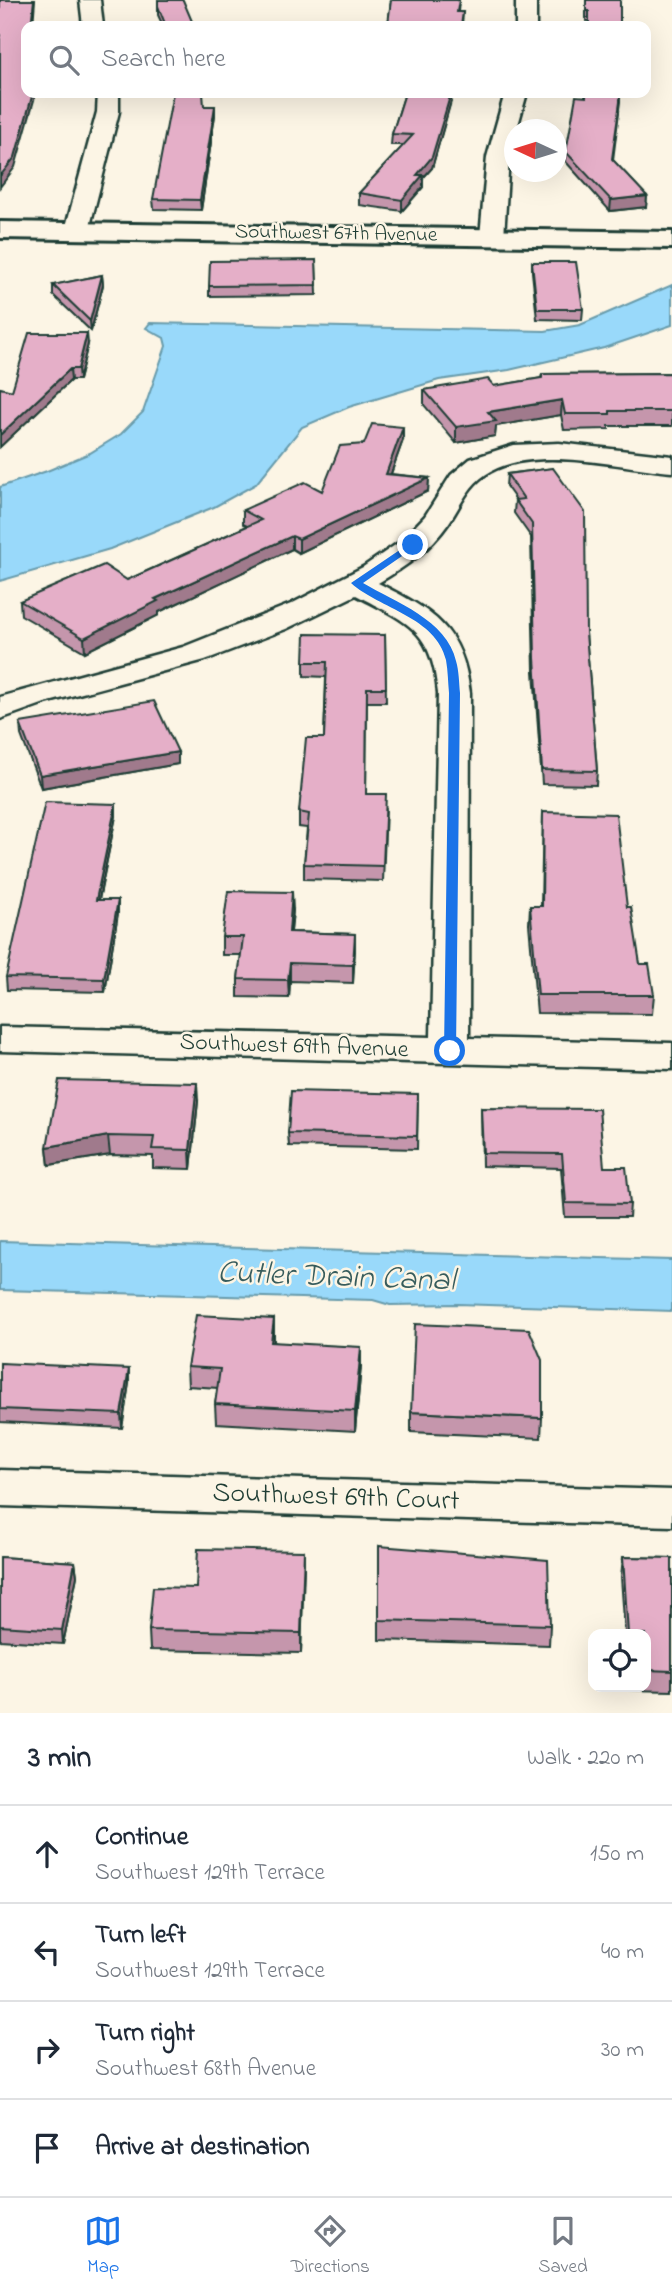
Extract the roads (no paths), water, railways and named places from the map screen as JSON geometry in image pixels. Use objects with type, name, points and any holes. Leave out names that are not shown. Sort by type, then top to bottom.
[{"type":"main road","name":"Southwest 67th Avenue","points":[[0,230],[672,240]]},
{"type":"street","points":[[90,0],[92,21]]},
{"type":"street","points":[[526,0],[526,21]]},
{"type":"street","points":[[77,230],[108,113],[109,98]]},
{"type":"street","points":[[492,237],[498,156],[515,98]]},
{"type":"street","points":[[0,709],[33,697],[134,672],[228,643],[289,617],[356,583],[392,561],[420,538],[436,520],[465,474],[492,459],[565,453],[672,464]]},
{"type":"street","points":[[356,583],[429,626],[441,639],[451,659],[454,705],[450,1051]]},
{"type":"street","name":"Southwest 69th Avenue","points":[[0,1039],[672,1056]]},
{"type":"street","name":"Southwest 69th Court","points":[[0,1488],[672,1508]]},
{"type":"water","points":[[672,285],[672,325],[604,348],[509,370],[439,380],[349,407],[302,427],[256,484],[214,507],[110,549],[0,581],[0,487],[90,453],[121,434],[143,412],[166,346],[164,338],[146,328],[150,323],[545,331],[580,325]]},
{"type":"water","name":"Cutler Drain Canal","points":[[0,1241],[672,1260],[672,1311],[458,1304],[390,1305],[373,1300],[0,1290]]}]
